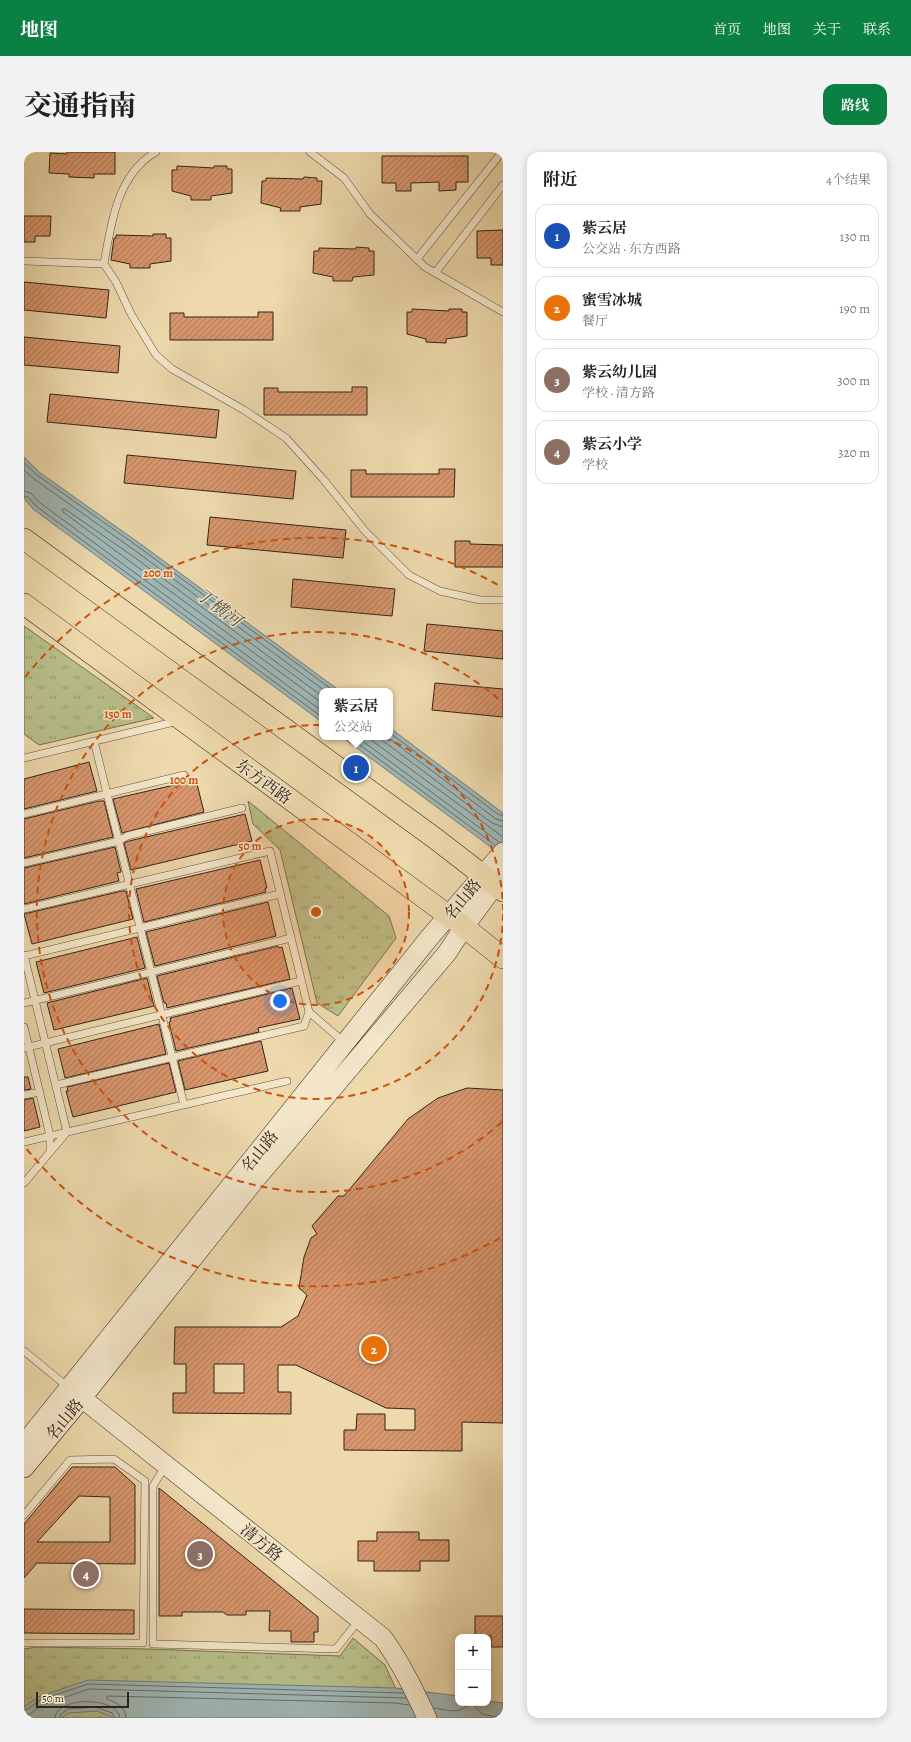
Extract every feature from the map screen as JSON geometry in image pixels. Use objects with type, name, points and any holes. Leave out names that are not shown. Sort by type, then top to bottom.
[{"type":"main road","points":[[24,539],[436,839],[497,873]]},
{"type":"main road","name":"东方西路","points":[[24,604],[503,958]]},
{"type":"street","name":"名山路","points":[[24,1468],[76,1393],[346,1043],[456,922],[497,873]]},
{"type":"street","name":"名山路","points":[[24,1444],[76,1393],[448,953],[456,922]]},
{"type":"street","name":"清方路","points":[[76,1393],[383,1638],[396,1655],[427,1718]]},
{"type":"lane","points":[[156,152],[131,174],[118,199],[109,234],[104,264],[116,282],[131,314],[156,355],[172,369],[244,410],[286,438],[323,479],[365,531],[408,575],[440,591],[480,600],[503,600]]},
{"type":"lane","points":[[310,152],[344,178],[370,214],[425,267],[503,312]]},
{"type":"lane","points":[[417,259],[502,152]]},
{"type":"lane","points":[[435,273],[503,185]]},
{"type":"lane","points":[[24,261],[104,264]]},
{"type":"lane","points":[[24,758],[180,720]]},
{"type":"lane","points":[[94,741],[184,1105]]},
{"type":"lane","points":[[24,814],[184,775]]},
{"type":"lane","points":[[24,863],[119,841],[126,836],[242,808]]},
{"type":"lane","points":[[24,909],[270,851],[309,1012],[304,1026],[56,1085]]},
{"type":"lane","points":[[67,1132],[24,956],[280,894]]},
{"type":"lane","points":[[24,1003],[291,938]]},
{"type":"lane","points":[[26,1047],[301,981]]},
{"type":"lane","points":[[309,1012],[346,1043]]},
{"type":"lane","points":[[24,1027],[26,1047],[40,1092],[50,1136],[50,1152]]},
{"type":"lane","points":[[24,1142],[287,1081]]},
{"type":"lane","points":[[24,1095],[40,1092]]},
{"type":"lane","points":[[24,1184],[67,1132]]},
{"type":"lane","points":[[24,1351],[76,1393]]},
{"type":"lane","points":[[24,1515],[70,1460],[114,1459],[145,1481],[143,1643],[24,1643]]},
{"type":"lane","points":[[166,1465],[153,1486],[153,1644],[336,1650],[360,1619]]},
{"type":"green space","points":[[24,626],[154,718],[39,745],[24,734]]},
{"type":"green space","points":[[248,801],[389,916],[396,938],[338,1016],[317,1003],[280,850],[253,824]]},
{"type":"green space","points":[[353,1638],[385,1665],[409,1718],[24,1718],[24,1649],[37,1647],[148,1649],[340,1656]]},
{"type":"water","name":"丁横河","points":[[24,457],[39,472],[142,545],[336,688],[319,688],[319,720],[33,509],[24,498]]},
{"type":"water","points":[[393,730],[503,813],[503,856],[346,740],[393,740]]},
{"type":"water","points":[[88,1680],[396,1688],[455,1696],[455,1706],[491,1706],[491,1701],[503,1703],[503,1718],[114,1718],[97,1711],[69,1713],[61,1718],[24,1718],[24,1707],[38,1697]]},
{"type":"building","points":[[67,152],[115,152],[115,174],[94,174],[94,178],[69,177],[69,174],[49,173],[50,153],[67,154]]},
{"type":"building","points":[[382,156],[468,156],[468,182],[456,182],[456,190],[439,191],[439,182],[411,183],[411,191],[396,191],[396,183],[382,183]]},
{"type":"building","points":[[177,166],[214,168],[214,166],[227,166],[227,169],[232,169],[232,193],[211,196],[211,200],[191,200],[191,196],[172,191],[172,170],[177,170]]},
{"type":"building","points":[[304,177],[317,178],[317,181],[322,181],[321,204],[300,207],[300,211],[280,211],[281,208],[261,203],[262,181],[266,181],[266,178],[303,179]]},
{"type":"building","points":[[24,216],[51,216],[50,236],[35,236],[35,242],[24,242]]},
{"type":"building","points":[[503,230],[503,265],[491,265],[491,258],[477,258],[477,231]]},
{"type":"building","points":[[153,234],[166,234],[166,238],[171,238],[171,261],[150,264],[150,268],[130,268],[130,264],[111,260],[114,238],[116,238],[116,235],[153,236]]},
{"type":"building","points":[[356,247],[369,248],[369,251],[374,251],[374,275],[353,277],[352,281],[333,281],[333,277],[313,273],[314,251],[319,251],[319,248],[356,249]]},
{"type":"building","points":[[24,282],[109,290],[106,318],[24,310]]},
{"type":"building","points":[[412,309],[449,311],[449,309],[462,309],[462,312],[467,312],[467,336],[446,339],[446,343],[426,342],[426,339],[407,334],[407,312],[412,312]]},
{"type":"building","points":[[258,312],[273,312],[273,340],[170,340],[170,313],[184,313],[184,317],[258,317]]},
{"type":"building","points":[[24,337],[120,346],[118,373],[24,365]]},
{"type":"building","points":[[352,387],[367,387],[367,415],[264,415],[264,388],[278,388],[278,392],[352,392]]},
{"type":"building","points":[[50,394],[219,410],[216,438],[47,422]]},
{"type":"building","points":[[127,455],[296,471],[293,499],[124,483]]},
{"type":"building","points":[[439,469],[455,469],[454,497],[351,497],[351,470],[366,470],[366,474],[439,474]]},
{"type":"building","points":[[210,517],[346,530],[343,558],[207,545]]},
{"type":"building","points":[[455,541],[470,541],[470,544],[503,545],[503,567],[455,567]]},
{"type":"building","points":[[293,579],[395,589],[392,616],[291,607]]},
{"type":"building","points":[[427,624],[503,631],[503,659],[424,651]]},
{"type":"building","points":[[435,683],[503,689],[503,717],[432,710]]},
{"type":"building","points":[[89,762],[97,791],[24,809],[24,779]]},
{"type":"building","points":[[196,780],[204,812],[122,833],[113,799]]},
{"type":"building","points":[[104,801],[113,837],[24,858],[24,819]]},
{"type":"building","points":[[245,814],[252,841],[131,870],[124,843]]},
{"type":"building","points":[[115,847],[121,872],[117,873],[119,881],[24,904],[24,868]]},
{"type":"building","points":[[260,860],[267,888],[265,888],[266,892],[144,922],[136,889]]},
{"type":"building","points":[[126,891],[133,919],[32,944],[24,914]]},
{"type":"building","points":[[268,902],[276,936],[155,966],[146,932]]},
{"type":"building","points":[[137,937],[145,968],[44,993],[36,962]]},
{"type":"building","points":[[278,946],[279,948],[282,947],[290,979],[167,1008],[166,1003],[164,1003],[157,976]]},
{"type":"building","points":[[147,978],[154,1006],[54,1030],[47,1003]]},
{"type":"building","points":[[292,988],[300,1019],[258,1028],[259,1032],[176,1051],[169,1022],[171,1021],[170,1018]]},
{"type":"building","points":[[159,1024],[166,1054],[65,1078],[58,1049]]},
{"type":"building","points":[[261,1041],[268,1071],[185,1090],[178,1061]]},
{"type":"building","points":[[169,1063],[176,1092],[73,1117],[66,1091],[68,1091],[67,1087]]},
{"type":"building","points":[[24,1077],[28,1077],[31,1089],[24,1090]]},
{"type":"building","points":[[467,1088],[503,1090],[503,1423],[462,1422],[462,1451],[344,1450],[344,1430],[356,1430],[357,1414],[385,1414],[385,1430],[415,1430],[415,1409],[386,1408],[296,1365],[278,1365],[278,1392],[291,1392],[291,1414],[173,1413],[173,1393],[186,1393],[186,1364],[174,1364],[175,1327],[281,1327],[298,1316],[307,1295],[299,1288],[304,1257],[311,1238],[317,1234],[312,1226],[338,1196],[344,1196],[408,1119],[438,1098]],"holes":[[[214,1364],[244,1364],[244,1393],[214,1393]]]},
{"type":"building","points":[[33,1098],[40,1127],[24,1131],[24,1100]]},
{"type":"building","points":[[72,1467],[115,1467],[135,1485],[135,1564],[37,1563],[24,1578],[24,1524]],"holes":[[[79,1496],[110,1497],[110,1542],[37,1542]]]},
{"type":"building","points":[[159,1488],[318,1617],[318,1632],[314,1632],[314,1642],[291,1642],[291,1631],[269,1631],[270,1611],[246,1611],[246,1615],[227,1615],[223,1612],[182,1612],[182,1616],[159,1616]]},
{"type":"building","points":[[377,1532],[419,1532],[419,1540],[449,1540],[449,1561],[420,1561],[420,1571],[374,1571],[374,1561],[358,1561],[358,1541],[377,1541]]},
{"type":"building","points":[[24,1609],[134,1610],[134,1634],[24,1633]]},
{"type":"building","points":[[475,1616],[503,1616],[503,1647],[491,1647],[491,1634],[475,1634]]},
{"type":"place","name":"紫云居","points":[[356,768]]},
{"type":"place","name":"蜜雪冰城","points":[[374,1349]]},
{"type":"place","name":"紫云幼儿园","points":[[200,1554]]},
{"type":"place","name":"紫云小学","points":[[86,1574]]}]
